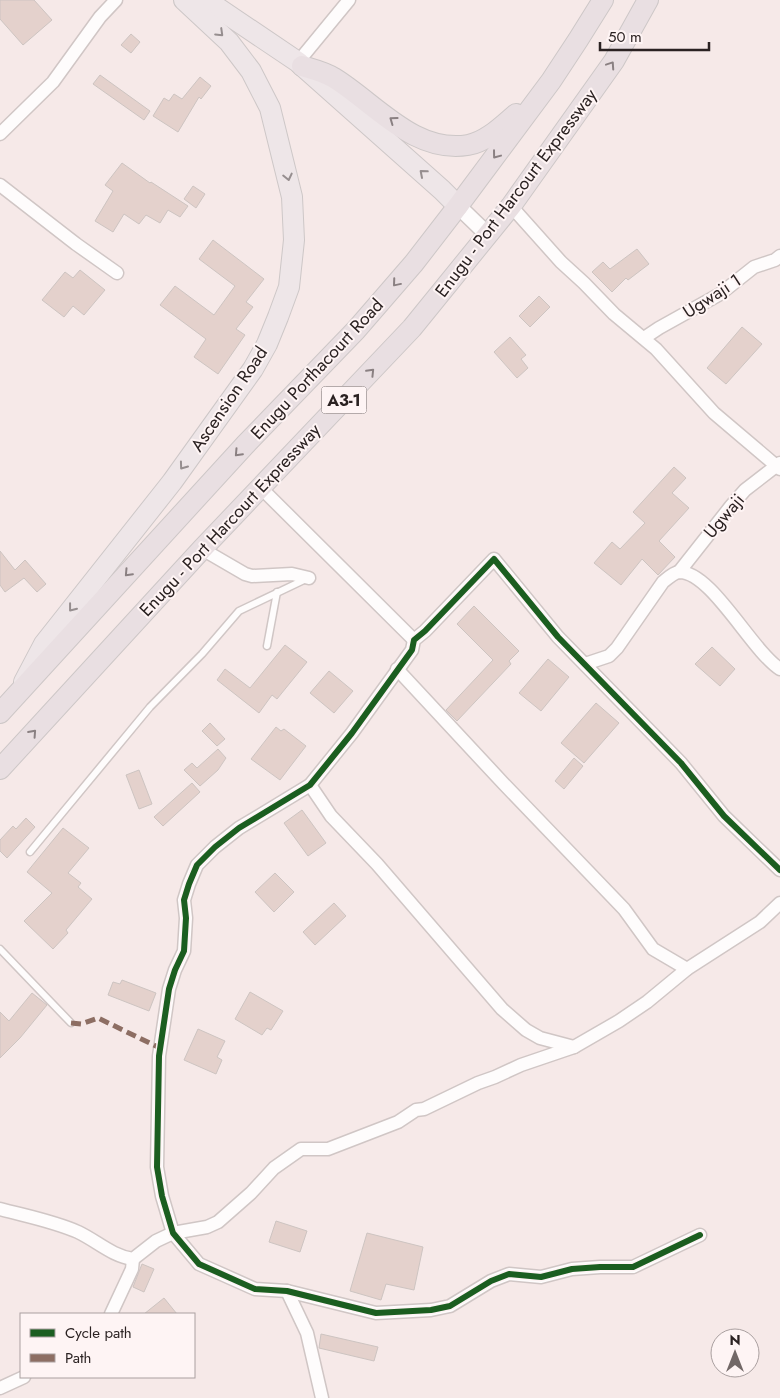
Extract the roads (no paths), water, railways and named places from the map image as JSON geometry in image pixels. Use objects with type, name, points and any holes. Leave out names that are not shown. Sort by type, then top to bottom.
[{"type":"highway","name":"Enugu Porthacourt Road","points":[[0,712],[245,445],[356,330],[414,263],[541,94],[603,0]]},
{"type":"highway","name":"Enugu - Port Harcourt Expressway","points":[[0,769],[202,549],[412,328],[511,206],[614,61],[648,0]]},
{"type":"highway","points":[[300,64],[332,76],[421,139],[445,146],[469,145],[494,133],[541,94]]},
{"type":"main road","name":"Ascension Road","points":[[19,691],[44,644],[172,482],[253,369],[267,344],[288,287],[294,240],[292,197],[270,108],[251,71],[229,42],[184,0]]},
{"type":"main road","points":[[206,0],[300,64],[458,206]]},
{"type":"street","points":[[0,134],[53,82],[100,16],[116,0]]},
{"type":"street","points":[[300,64],[349,0]]},
{"type":"street","points":[[0,186],[117,273]]},
{"type":"street","points":[[458,206],[488,235]]},
{"type":"street","points":[[511,206],[561,262],[614,314],[644,338],[714,413],[778,466]]},
{"type":"street","name":"Ugwaji 1","points":[[644,338],[715,297],[754,267],[778,260]]},
{"type":"street","name":"Ugwaji","points":[[585,664],[609,656],[617,648],[663,582],[670,575],[679,572],[746,490],[778,466]]},
{"type":"street","points":[[260,487],[414,640]]},
{"type":"street","points":[[202,549],[245,574],[252,576],[292,574],[309,578]]},
{"type":"street","points":[[700,1235],[633,1267],[572,1269],[541,1277],[509,1274],[491,1281],[450,1306],[431,1310],[368,1312],[287,1291],[255,1289],[199,1264],[173,1233],[162,1196],[157,1167],[159,1056],[169,989],[184,951],[186,918],[184,900],[197,865],[215,847],[239,828],[310,785],[352,733],[412,650],[414,640],[425,631],[494,559],[558,637],[681,763],[724,816],[780,870]]},
{"type":"street","points":[[679,572],[700,580],[710,589],[749,638],[772,664],[780,669]]},
{"type":"street","points":[[397,669],[624,909],[653,950],[687,969]]},
{"type":"street","points":[[310,785],[331,816],[377,864],[502,1008],[526,1030],[540,1038],[574,1047]]},
{"type":"street","points":[[111,1313],[132,1270],[133,1259],[156,1241],[173,1233],[207,1227],[218,1222],[251,1193],[274,1168],[301,1149],[328,1149],[398,1122],[416,1110],[424,1109],[521,1065],[574,1047],[647,1002],[687,969],[744,934],[780,903]]},
{"type":"street","points":[[0,1209],[69,1229],[116,1255],[133,1259]]},
{"type":"street","points":[[182,1243],[190,1230]]},
{"type":"street","points":[[287,1291],[307,1333],[322,1398]]},
{"type":"street","points":[[0,1388],[22,1378]]},
{"type":"lane","points":[[30,852],[150,708],[240,611],[309,578]]},
{"type":"lane","points":[[266,646],[277,592]]},
{"type":"lane","points":[[0,949],[71,1023]]}]
